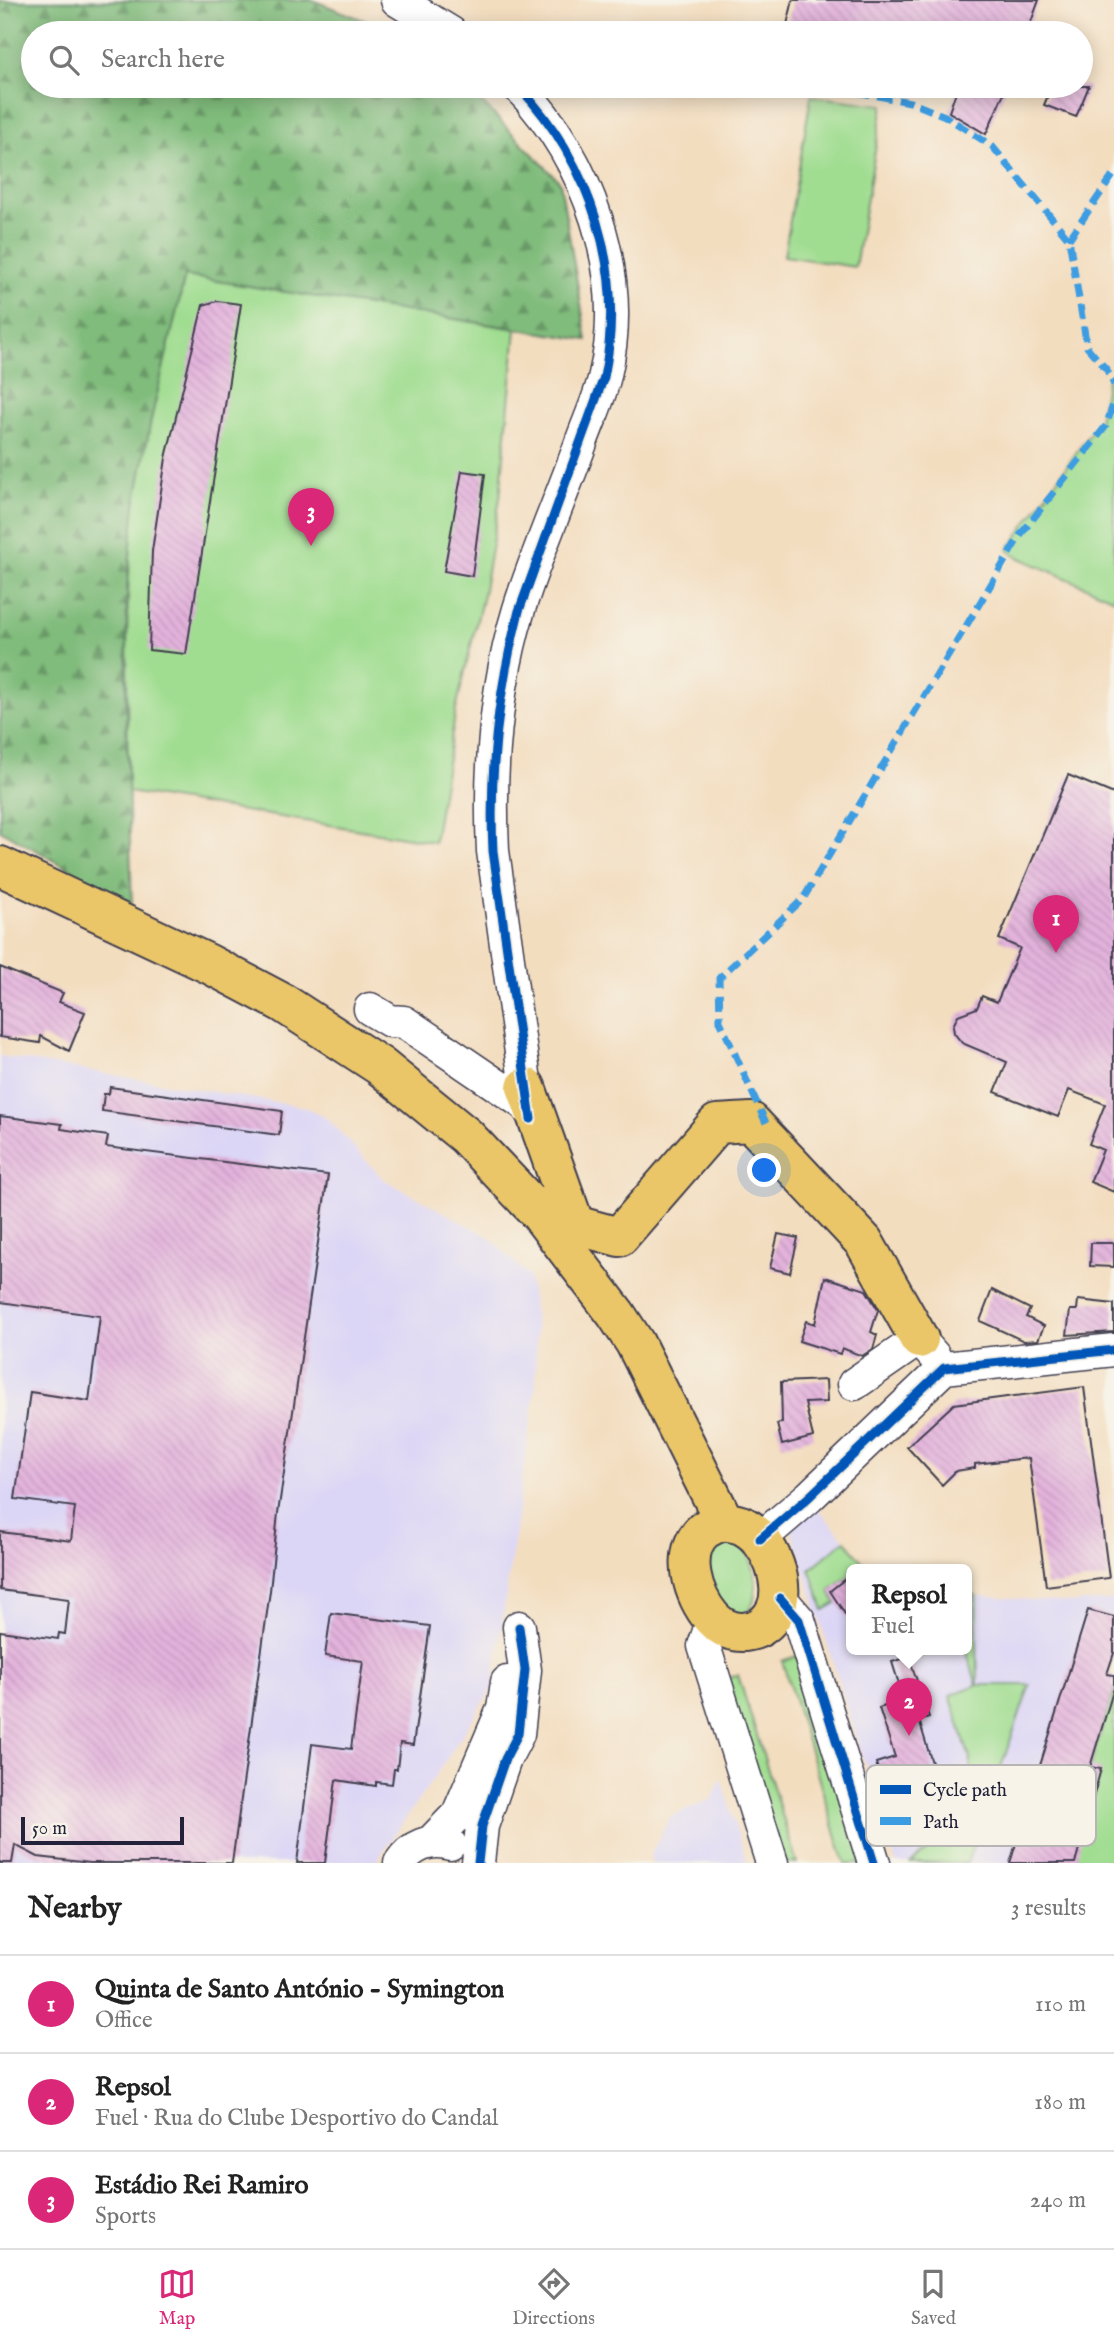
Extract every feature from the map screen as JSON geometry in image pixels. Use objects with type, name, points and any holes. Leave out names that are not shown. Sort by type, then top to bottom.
[{"type":"main road","points":[[0,866],[130,940],[198,985],[305,1045],[410,1120],[467,1172],[521,1229],[572,1292],[625,1350],[681,1481],[713,1526]]},
{"type":"main road","points":[[0,895],[130,940]]},
{"type":"main road","points":[[528,1104],[575,1225],[619,1237],[717,1124],[751,1122],[864,1242],[919,1339]]},
{"type":"main road","points":[[713,1526],[744,1526],[760,1539],[773,1562],[780,1598],[774,1614],[755,1632],[743,1633],[713,1619],[696,1592],[690,1567],[692,1550],[713,1526]]},
{"type":"street","points":[[397,0],[431,21]]},
{"type":"street","points":[[528,1104],[493,851],[491,810],[495,729],[503,676],[519,611],[601,388],[612,331],[603,246],[586,186],[555,130],[530,98]]},
{"type":"street","points":[[370,1009],[390,1021],[404,1023],[528,1104]]},
{"type":"street","points":[[854,1384],[919,1339],[944,1368]]},
{"type":"street","points":[[760,1539],[809,1497],[944,1368],[1114,1350]]},
{"type":"street","points":[[780,1598],[799,1620],[866,1837]]},
{"type":"street","points":[[713,1619],[704,1646],[772,1863]]},
{"type":"street","points":[[431,1842],[458,1814],[503,1709],[519,1627],[525,1670],[518,1734],[505,1759],[482,1826],[476,1863]]},
{"type":"street","points":[[400,1863],[405,1855],[417,1846],[431,1842],[446,1842],[459,1847],[476,1863]]},
{"type":"street","points":[[869,1846],[874,1863]]},
{"type":"shaded area","points":[[0,1056],[304,1107],[328,1119],[383,1179],[489,1237],[529,1276],[536,1331],[536,1383],[493,1687],[375,1863],[0,1863]]},
{"type":"shaded area","points":[[814,1503],[864,1564],[846,1564],[846,1655],[972,1655],[972,1595],[1073,1603],[1114,1600],[1114,1653],[1092,1765],[866,1765],[866,1767],[790,1525]]},
{"type":"shaded area","points":[[721,1779],[747,1863],[652,1863],[650,1856],[670,1817],[712,1799]]},
{"type":"shaded area","points":[[891,1846],[1078,1846],[1075,1863],[896,1863]]},
{"type":"green space","points":[[312,0],[366,21],[21,21],[21,98],[478,98],[560,182],[587,340],[185,276],[151,420],[135,506],[127,586],[126,713],[132,904],[0,830],[0,1]]},
{"type":"green space","points":[[811,98],[883,105],[855,267],[784,256]]},
{"type":"green space","points":[[185,275],[516,329],[500,498],[483,595],[456,709],[434,842],[128,792],[128,615],[134,510],[149,422]]},
{"type":"green space","points":[[1114,373],[1114,599],[1020,558],[1008,550],[1099,420],[1107,380]]},
{"type":"green space","points":[[724,1534],[742,1547],[754,1570],[755,1597],[745,1613],[735,1613],[723,1605],[714,1596],[711,1587],[706,1544]]},
{"type":"green space","points":[[845,1540],[864,1564],[846,1564],[846,1578],[830,1591],[836,1603],[824,1610],[810,1569]]},
{"type":"green space","points":[[972,1595],[976,1595],[978,1685],[1030,1685],[1002,1765],[970,1765],[950,1695],[977,1685],[968,1655],[972,1655]]},
{"type":"green space","points":[[797,1656],[863,1863],[845,1863],[782,1661]]},
{"type":"green space","points":[[738,1675],[797,1863],[782,1863],[724,1679]]},
{"type":"green space","points":[[1114,1688],[1114,1863],[1075,1863],[1078,1846],[1096,1846],[1096,1765],[1091,1765]]},
{"type":"green space","points":[[932,1846],[973,1846],[967,1863],[911,1863]]},
{"type":"building","points":[[793,0],[1039,0],[1031,21],[788,21]]},
{"type":"building","points":[[954,98],[1002,98],[986,134],[949,112]]},
{"type":"building","points":[[1047,98],[1084,98],[1076,117],[1044,105]]},
{"type":"building","points":[[217,301],[241,304],[186,654],[149,650],[152,551],[166,458],[203,305]]},
{"type":"building","points":[[462,471],[485,474],[472,576],[444,571]]},
{"type":"building","points":[[1068,775],[1114,794],[1114,1192],[1090,1182],[1103,1150],[1089,1144],[1105,1104],[1069,1090],[1058,1117],[995,1092],[1007,1062],[962,1043],[954,1033],[953,1026],[958,1015],[977,1008],[982,996],[997,1002],[1020,948],[999,939]]},
{"type":"building","points":[[0,967],[63,993],[59,1002],[85,1012],[69,1051],[41,1036],[40,1043],[0,1037]]},
{"type":"building","points":[[110,1087],[282,1111],[279,1135],[102,1111],[104,1094],[109,1094]]},
{"type":"building","points":[[0,1116],[62,1124],[61,1129],[108,1136],[106,1147],[328,1175],[278,1513],[270,1591],[232,1863],[90,1863],[38,1857],[15,1845],[12,1863],[0,1863],[0,1631],[58,1639],[59,1633],[65,1634],[69,1599],[0,1590],[0,1532],[71,1541],[75,1507],[15,1499],[30,1392],[89,1401],[100,1316],[0,1302]]},
{"type":"building","points":[[778,1234],[798,1238],[790,1273],[770,1268]]},
{"type":"building","points":[[1091,1243],[1114,1243],[1114,1267],[1090,1266]]},
{"type":"building","points":[[825,1277],[866,1290],[878,1310],[871,1332],[877,1335],[873,1349],[862,1356],[842,1348],[840,1354],[799,1341],[806,1321],[815,1324]]},
{"type":"building","points":[[992,1290],[1030,1309],[1026,1317],[1044,1326],[1038,1340],[1024,1341],[980,1321]]},
{"type":"building","points":[[1078,1300],[1114,1304],[1114,1332],[1067,1335],[1070,1310],[1077,1310]]},
{"type":"building","points":[[826,1380],[827,1402],[805,1403],[813,1437],[782,1445],[777,1424],[782,1423],[781,1382]]},
{"type":"building","points":[[1084,1387],[1109,1578],[1046,1586],[1029,1458],[975,1464],[975,1468],[956,1471],[942,1485],[907,1447],[954,1404]]},
{"type":"building","points":[[846,1578],[846,1615],[830,1591]]},
{"type":"building","points":[[1088,1610],[1114,1617],[1114,1653],[1107,1674],[1114,1675],[1114,1688],[1091,1765],[1040,1765]]},
{"type":"building","points":[[331,1613],[430,1626],[413,1745],[400,1743],[392,1784],[376,1782],[376,1786],[336,1780],[325,1863],[297,1863],[312,1744],[351,1749],[363,1661],[325,1656]]},
{"type":"building","points":[[909,1657],[929,1717],[919,1720],[933,1765],[877,1765],[895,1757],[879,1708],[904,1700],[892,1662]]},
{"type":"building","points":[[1096,1768],[1101,1769],[1096,1787]]},
{"type":"building","points":[[1015,1846],[1080,1846],[1075,1863],[1010,1863]]},
{"type":"marked path","points":[[888,98],[910,102],[945,116],[992,146],[1069,239],[1087,347],[1107,370],[1114,385]]},
{"type":"marked path","points":[[1069,239],[1114,174]]},
{"type":"marked path","points":[[766,1123],[720,1021],[719,978],[803,899],[1021,534],[1106,426],[1114,402]]},
{"type":"cycle path","points":[[528,98],[544,116],[565,149],[583,184],[597,221],[606,259],[610,298],[610,338],[604,377],[519,611],[500,700],[494,760],[493,851],[531,1119]]},
{"type":"cycle path","points":[[760,1539],[809,1497],[944,1368],[1114,1350]]},
{"type":"cycle path","points":[[780,1598],[799,1620],[866,1837]]},
{"type":"cycle path","points":[[478,1863],[482,1826],[505,1759],[518,1734],[525,1670],[519,1627]]},
{"type":"cycle path","points":[[869,1846],[874,1863]]},
{"type":"place","name":"Estádio Rei Ramiro","points":[[311,546]]},
{"type":"place","name":"Quinta de Santo António - Symington","points":[[1056,953]]},
{"type":"place","name":"Repsol","points":[[909,1736]]}]
